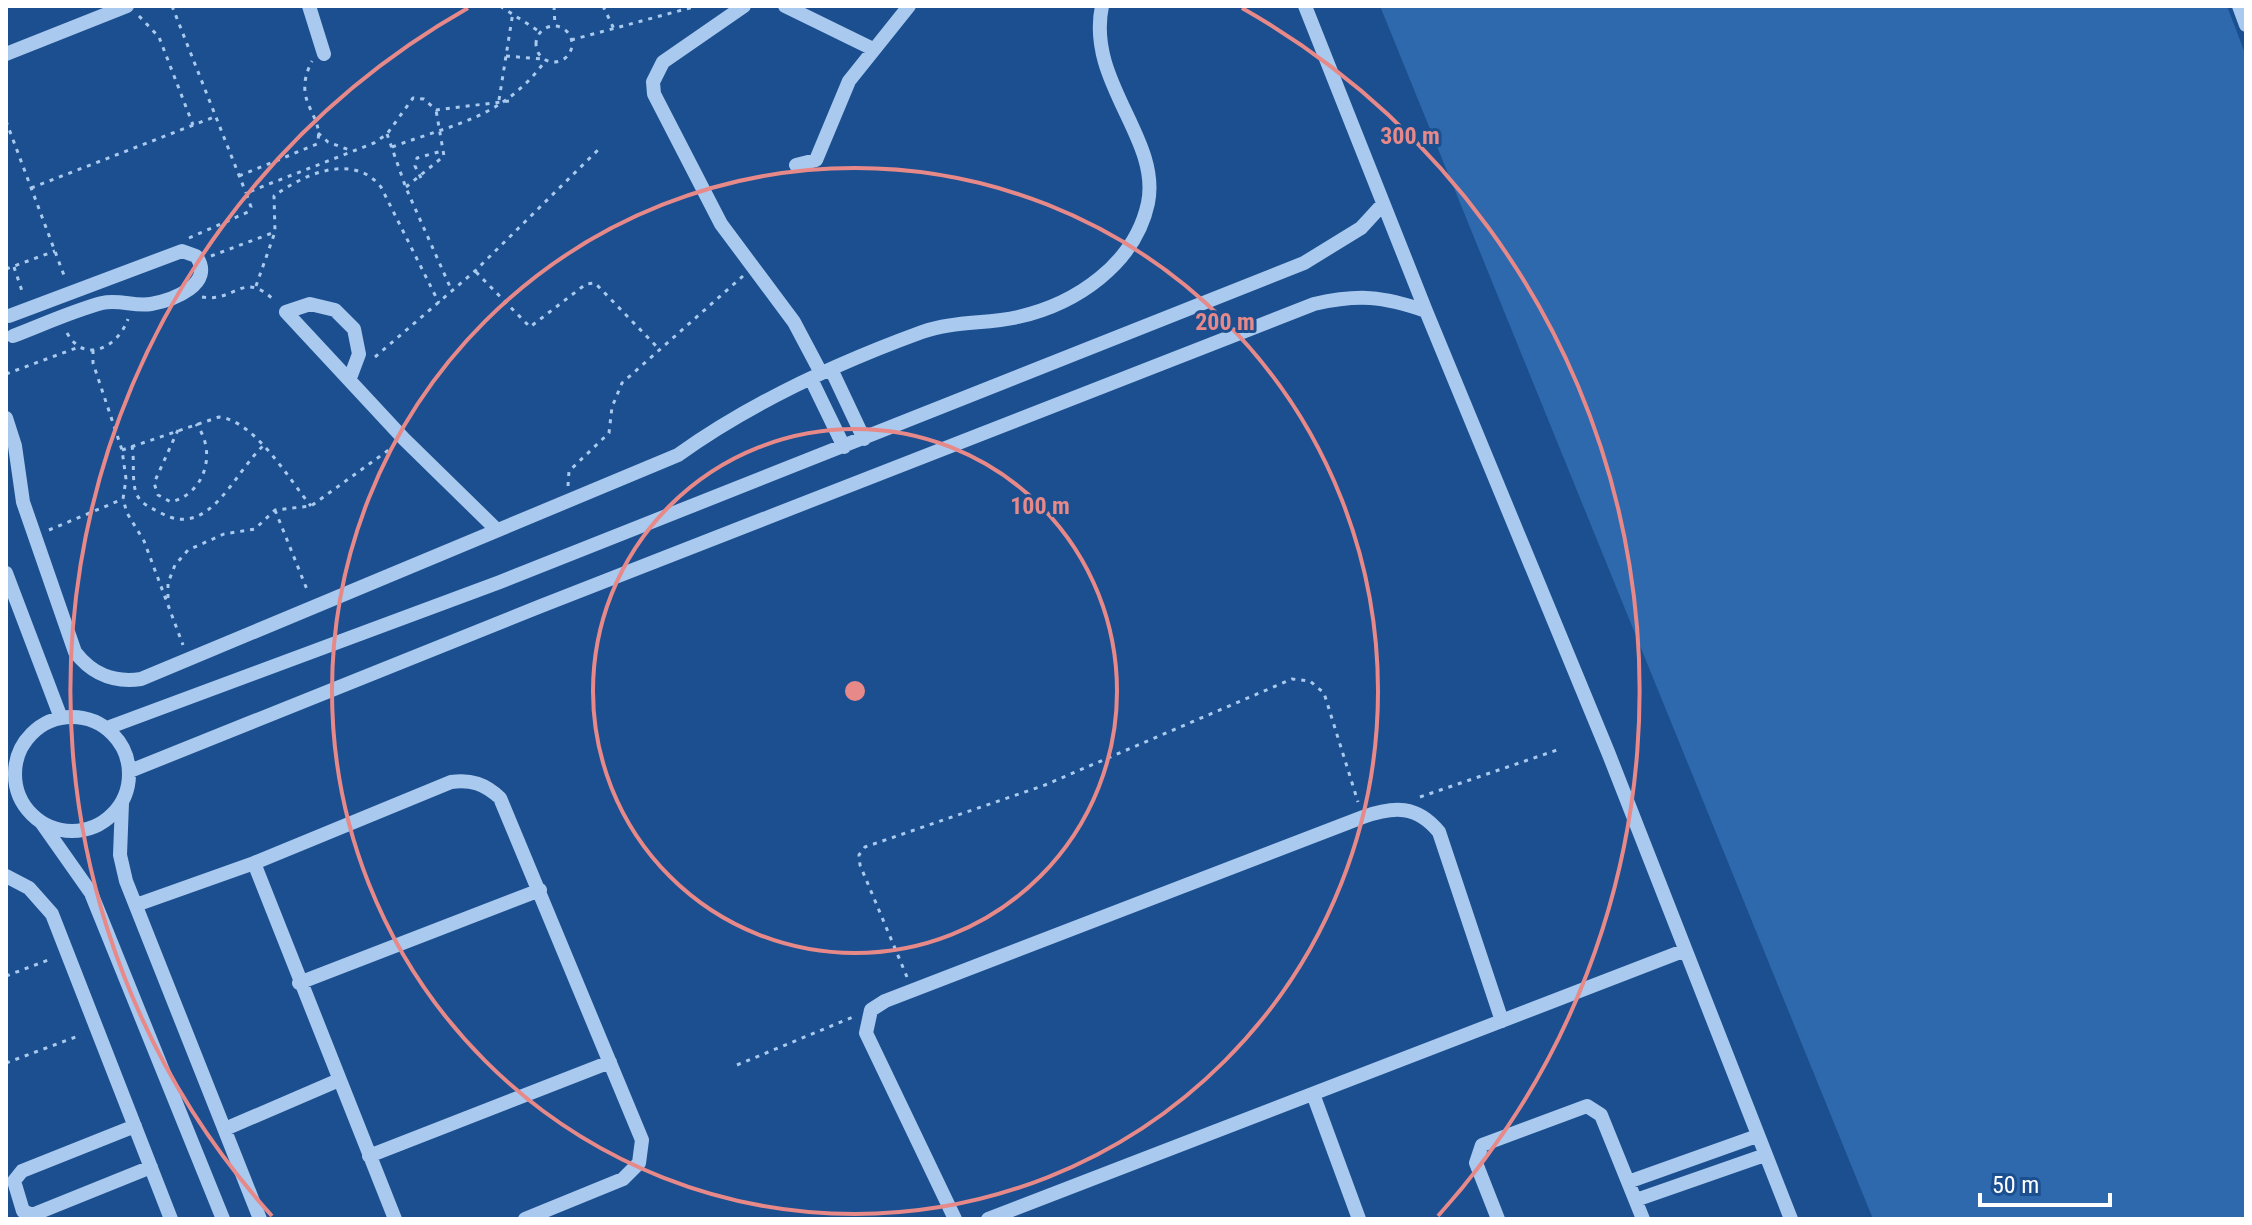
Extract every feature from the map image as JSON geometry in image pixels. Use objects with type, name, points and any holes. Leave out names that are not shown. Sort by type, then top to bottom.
[{"type":"street","points":[[6,54],[127,6]]},
{"type":"street","points":[[309,6],[323,48]]},
{"type":"street","points":[[744,6],[663,62],[653,82],[654,94],[721,224],[751,269],[801,331],[821,374],[844,447]]},
{"type":"street","points":[[785,6],[873,49]]},
{"type":"street","points":[[796,165],[816,160],[849,81],[909,6]]},
{"type":"street","points":[[6,418],[15,446],[23,502],[75,652],[90,669],[109,678],[130,680],[188,659],[678,455],[717,427],[821,374],[937,327],[1021,316],[1089,287],[1111,270],[1128,248],[1147,209],[1149,178],[1100,50],[1102,6]]},
{"type":"street","points":[[1305,6],[1426,311],[1608,752],[1683,951],[1791,1219]]},
{"type":"street","points":[[2239,6],[2246,25]]},
{"type":"street","points":[[107,728],[500,582],[1304,263],[1361,228],[1383,204]]},
{"type":"street","points":[[188,251],[199,260],[201,276],[191,289],[151,304],[128,301],[97,304],[10,340],[14,325],[8,315],[172,255],[188,251]]},
{"type":"street","points":[[121,274],[128,301]]},
{"type":"street","points":[[130,771],[541,606],[1314,304],[1352,296],[1390,298],[1426,311]]},
{"type":"street","points":[[350,378],[359,354],[354,329],[345,319],[335,310],[310,304],[286,312],[404,439],[497,530]]},
{"type":"street","points":[[821,374],[864,439]]},
{"type":"street","points":[[6,573],[61,718]]},
{"type":"street","points":[[223,1219],[91,893],[41,822],[13,801],[15,766],[20,749],[39,727],[61,718],[93,720],[119,740],[130,771],[122,803],[120,855],[136,905],[260,1219]]},
{"type":"street","points":[[136,905],[254,863],[451,782],[463,780],[478,783],[500,798],[642,1140],[639,1163],[623,1179],[525,1219]]},
{"type":"street","points":[[41,822],[71,831],[86,830],[100,824],[122,803]]},
{"type":"street","points":[[955,1219],[866,1033],[871,1010],[913,990],[1363,817],[1400,808],[1418,813],[1439,832],[1502,1021]]},
{"type":"street","points":[[254,863],[395,1219]]},
{"type":"street","points":[[6,876],[29,888],[45,904],[68,953],[171,1219]]},
{"type":"street","points":[[299,983],[540,890]]},
{"type":"street","points":[[988,1219],[1683,951]]},
{"type":"street","points":[[369,1156],[610,1062]]},
{"type":"street","points":[[225,1129],[339,1080]]},
{"type":"street","points":[[1313,1094],[1359,1219]]},
{"type":"street","points":[[1498,1219],[1476,1163],[1482,1145],[1579,1106],[1595,1109],[1601,1115],[1643,1219]]},
{"type":"street","points":[[135,1126],[22,1171],[14,1181],[14,1190],[23,1211],[32,1215],[151,1167]]},
{"type":"street","points":[[1628,1182],[1757,1136]]},
{"type":"street","points":[[1636,1200],[1765,1155]]},
{"type":"path","points":[[127,6],[159,37],[193,125]]},
{"type":"path","points":[[172,6],[251,207],[248,212],[195,234],[172,255]]},
{"type":"path","points":[[500,6],[540,32]]},
{"type":"path","points":[[554,6],[555,26]]},
{"type":"path","points":[[603,6],[614,29]]},
{"type":"path","points":[[571,40],[697,6]]},
{"type":"path","points":[[499,100],[513,12]]},
{"type":"path","points":[[506,56],[546,60],[566,57],[571,40],[568,32],[555,26],[540,32]]},
{"type":"path","points":[[540,32],[537,49],[546,60]]},
{"type":"path","points":[[239,176],[317,144],[318,133],[303,82],[323,48]]},
{"type":"path","points":[[392,147],[509,101],[546,60]]},
{"type":"path","points":[[246,193],[353,151],[387,134],[413,98],[421,97],[436,110],[442,129],[444,156],[406,188]]},
{"type":"path","points":[[436,110],[509,101]]},
{"type":"path","points":[[31,188],[216,116]]},
{"type":"path","points":[[6,121],[71,293]]},
{"type":"path","points":[[318,133],[328,142],[353,151]]},
{"type":"path","points":[[387,134],[406,188],[452,291]]},
{"type":"path","points":[[371,360],[475,271],[601,147]]},
{"type":"path","points":[[421,178],[415,166],[417,158],[442,151]]},
{"type":"path","points":[[256,286],[275,232],[272,202],[277,193],[317,173],[340,168],[369,174],[381,187],[439,303]]},
{"type":"path","points":[[199,260],[275,232]]},
{"type":"path","points":[[6,269],[55,251]]},
{"type":"path","points":[[14,266],[28,309]]},
{"type":"path","points":[[578,497],[567,483],[569,471],[609,433],[612,407],[622,383],[751,269]]},
{"type":"path","points":[[475,271],[530,327],[586,284],[595,283],[660,350]]},
{"type":"path","points":[[191,289],[209,298],[256,286]]},
{"type":"path","points":[[256,286],[286,312]]},
{"type":"path","points":[[6,374],[79,347],[93,350],[110,346],[123,333],[129,314],[128,301]]},
{"type":"path","points":[[62,318],[67,335],[79,347]]},
{"type":"path","points":[[93,350],[93,363],[122,450],[126,479],[123,499],[168,602],[188,659]]},
{"type":"path","points":[[122,450],[219,417],[232,418],[244,424],[311,506]]},
{"type":"path","points":[[178,430],[155,477],[158,495],[171,502],[180,500],[196,486],[208,462],[204,435],[196,424]]},
{"type":"path","points":[[168,602],[168,583],[175,565],[188,550],[224,534],[255,529],[275,510],[311,506],[404,439]]},
{"type":"path","points":[[132,446],[137,496],[143,504],[179,520],[196,517],[212,508],[245,463],[263,446]]},
{"type":"path","points":[[35,535],[123,499]]},
{"type":"path","points":[[275,510],[314,606]]},
{"type":"path","points":[[913,990],[860,865],[859,855],[865,847],[1045,785],[1292,679],[1310,681],[1324,693],[1363,817]]},
{"type":"path","points":[[1418,798],[1557,750]]},
{"type":"path","points":[[6,976],[68,953]]},
{"type":"path","points":[[737,1065],[871,1010]]},
{"type":"path","points":[[6,1063],[98,1029]]},
{"type":"shaded area","points":[[1380,6],[2227,6],[2246,56],[2246,1219],[1873,1219]]}]
